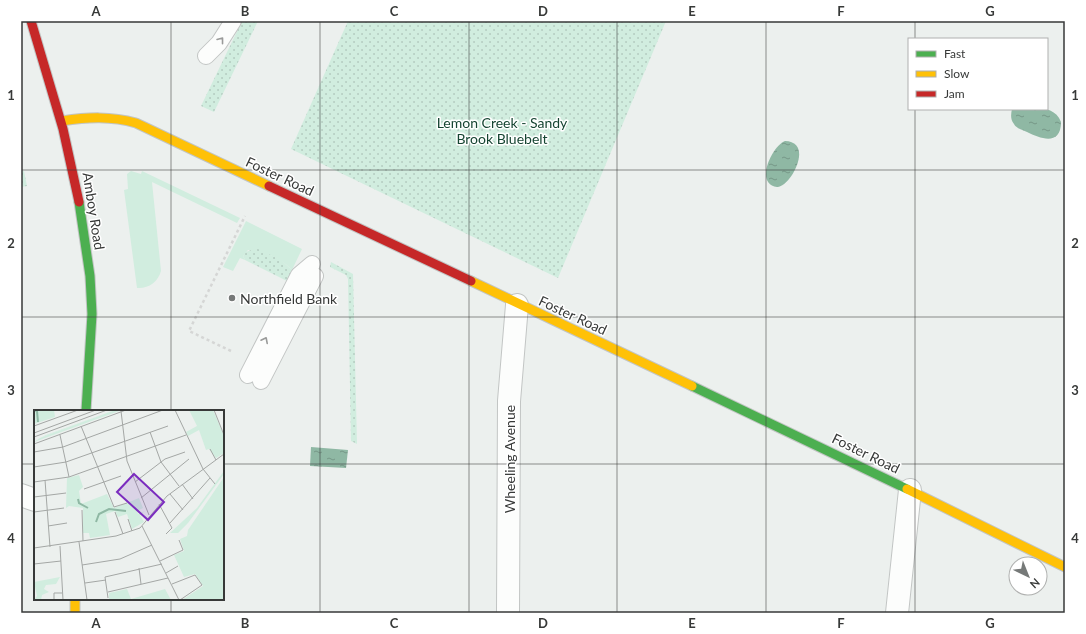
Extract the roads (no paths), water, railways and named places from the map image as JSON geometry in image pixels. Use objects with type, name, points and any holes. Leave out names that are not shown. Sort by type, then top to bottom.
[{"type":"street","name":"Amboy Road","points":[[31,21],[62,121],[77,180],[88,264],[92,314],[86,410]]},
{"type":"street","name":"Foster Road","points":[[62,121],[94,116],[119,117],[136,123],[372,234],[517,305],[910,490],[1065,567]]},
{"type":"street","name":"Wheeling Avenue","points":[[508,613],[509,401],[517,305]]},
{"type":"street","points":[[897,613],[910,490]]},
{"type":"street","points":[[21,495],[34,500]]},
{"type":"street","points":[[75,600],[75,613]]},
{"type":"lane","points":[[206,56],[219,43],[233,21]]},
{"type":"lane","points":[[255,378],[314,270]]},
{"type":"water","points":[[1012,110],[1047,110],[1058,116],[1061,122],[1060,130],[1058,135],[1054,138],[1049,139],[1038,137],[1019,129],[1012,120]]},
{"type":"water","points":[[785,141],[794,143],[798,149],[799,156],[793,173],[788,180],[777,187],[770,184],[767,179],[766,172],[775,150]]},
{"type":"water","points":[[311,447],[348,450],[346,468],[310,466]]},
{"type":"place","name":"Northfield Bank","points":[[232,298]]},
{"type":"park label","name":"Lemon Creek - Sandy Brook Bluebelt","points":[[502,130]]}]
